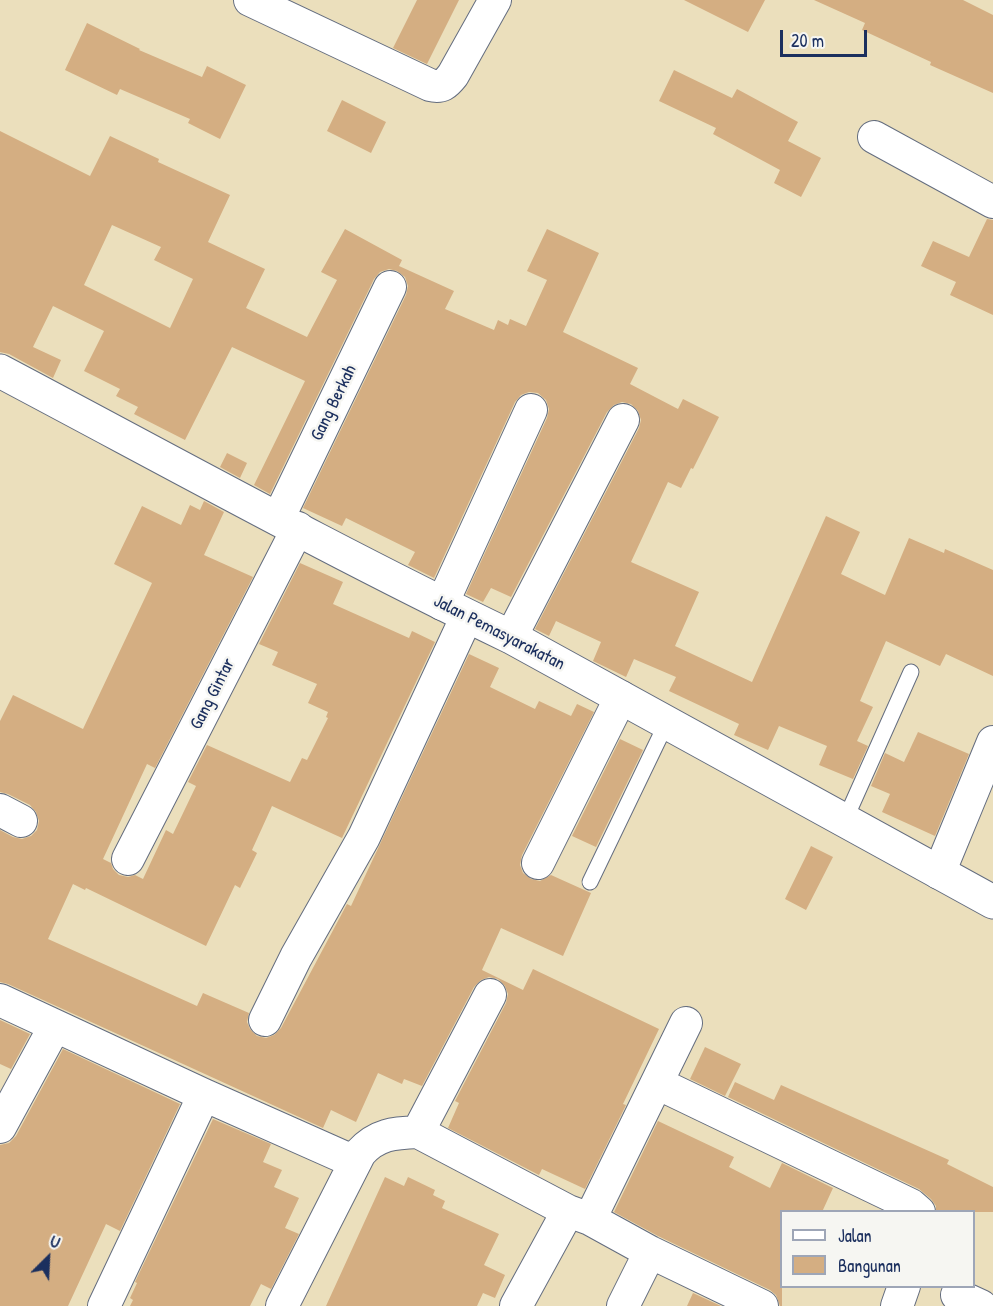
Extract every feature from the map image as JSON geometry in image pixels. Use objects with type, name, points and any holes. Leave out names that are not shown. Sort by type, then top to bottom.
[{"type":"street","points":[[250,0],[437,87],[445,85],[453,75],[495,0]]},
{"type":"street","points":[[874,136],[993,202]]},
{"type":"street","name":"Gang Berkah","points":[[288,523],[390,287]]},
{"type":"street","name":"Jalan Pemasyarakatan","points":[[0,371],[454,610],[511,637],[993,902]]},
{"type":"street","points":[[265,1020],[296,957],[364,837],[531,410]]},
{"type":"street","points":[[511,637],[623,420]]},
{"type":"street","name":"Gang Gintar","points":[[128,859],[288,523]]},
{"type":"street","points":[[537,862],[621,697]]},
{"type":"street","points":[[939,873],[993,742]]},
{"type":"street","points":[[418,1132],[490,995]]},
{"type":"street","points":[[0,1000],[355,1162]]},
{"type":"street","points":[[516,1306],[579,1215],[657,1083],[686,1023]]},
{"type":"street","points":[[0,1127],[55,1026]]},
{"type":"street","points":[[657,1083],[911,1205],[917,1210]]},
{"type":"street","points":[[104,1306],[204,1095]]},
{"type":"street","points":[[282,1306],[360,1153],[376,1139],[391,1133],[418,1132],[650,1252],[762,1306]]},
{"type":"street","points":[[623,1306],[650,1252]]},
{"type":"street","points":[[897,1306],[904,1288]]},
{"type":"lane","points":[[845,820],[911,672]]},
{"type":"lane","points":[[590,882],[667,722]]},
{"type":"building","points":[[417,0],[459,0],[427,64],[393,48]]},
{"type":"building","points":[[684,0],[765,0],[748,32]]},
{"type":"building","points":[[814,0],[963,0],[993,15],[993,93],[930,65],[931,62],[862,30],[865,23]]},
{"type":"building","points":[[87,23],[139,50],[202,77],[207,66],[246,85],[220,139],[188,123],[190,119],[120,89],[117,95],[65,70]]},
{"type":"building","points":[[674,70],[732,98],[737,89],[798,122],[788,141],[821,158],[801,197],[774,183],[780,170],[713,134],[716,128],[659,101]]},
{"type":"building","points":[[342,100],[386,122],[371,153],[327,131]]},
{"type":"building","points":[[0,131],[90,176],[110,136],[159,159],[158,162],[230,195],[208,242],[265,269],[246,308],[307,337],[337,280],[321,272],[345,229],[402,260],[399,266],[454,291],[445,309],[494,330],[498,320],[508,325],[510,319],[526,326],[547,280],[527,271],[547,229],[599,253],[563,332],[638,368],[630,384],[678,409],[683,399],[719,417],[681,488],[668,482],[631,562],[699,592],[675,646],[752,682],[826,516],[860,532],[841,574],[885,595],[909,538],[944,553],[945,549],[993,570],[993,676],[946,654],[940,666],[886,641],[860,701],[873,707],[857,741],[868,746],[853,779],[819,765],[827,746],[779,726],[768,750],[734,735],[739,724],[669,691],[676,677],[634,659],[626,677],[593,661],[601,642],[556,621],[549,636],[535,629],[639,428],[641,420],[638,411],[631,404],[622,402],[614,405],[607,412],[511,597],[491,588],[483,602],[466,594],[547,418],[549,409],[546,400],[538,393],[529,392],[521,395],[515,402],[434,578],[408,565],[415,552],[346,518],[342,526],[303,508],[406,295],[408,286],[405,277],[397,271],[389,269],[380,272],[374,279],[270,494],[254,485],[305,381],[232,347],[185,440],[134,414],[138,407],[116,396],[120,389],[84,371],[104,331],[53,306],[33,347],[61,360],[53,378],[9,354],[0,352]],"holes":[[[112,225],[161,247],[154,260],[193,279],[170,328],[84,285]]]},
{"type":"building","points":[[987,219],[993,220],[993,315],[950,295],[956,282],[921,266],[933,241],[969,257]]},
{"type":"building","points":[[227,453],[247,463],[240,478],[220,467]]},
{"type":"building","points":[[204,501],[224,512],[204,555],[253,577],[155,768],[147,764],[103,859],[111,863],[119,875],[128,877],[135,875],[143,879],[166,830],[173,834],[196,786],[188,782],[207,745],[290,782],[302,758],[307,760],[328,718],[326,717],[328,712],[308,703],[317,684],[272,665],[278,652],[259,644],[300,563],[343,582],[333,604],[409,638],[412,631],[435,642],[342,838],[272,806],[252,850],[257,853],[240,888],[235,885],[206,946],[86,888],[85,890],[73,884],[48,939],[197,1006],[203,993],[249,1013],[247,1022],[257,1036],[266,1038],[274,1035],[281,1028],[347,904],[351,906],[469,654],[499,668],[490,687],[535,709],[539,701],[571,716],[577,704],[594,712],[522,855],[520,865],[523,873],[531,879],[540,881],[551,875],[591,893],[563,956],[501,928],[482,970],[523,990],[533,969],[659,1029],[623,1104],[626,1105],[585,1189],[542,1169],[539,1175],[448,1128],[459,1103],[455,1101],[506,1003],[508,994],[505,986],[498,979],[489,977],[481,980],[474,987],[422,1086],[404,1079],[402,1084],[378,1073],[356,1122],[331,1110],[323,1128],[0,982],[0,830],[22,839],[31,836],[37,830],[39,821],[30,805],[0,792],[0,721],[13,695],[83,729],[152,583],[114,564],[142,506],[181,525],[190,505],[200,510]]},
{"type":"building","points":[[918,732],[969,754],[935,836],[882,812],[890,794],[871,786],[885,753],[904,762]]},
{"type":"building","points":[[620,739],[643,750],[596,847],[572,836]]},
{"type":"building","points":[[811,846],[833,857],[806,910],[785,899]]},
{"type":"building","points":[[0,1020],[30,1034],[11,1069],[0,1064]]},
{"type":"building","points":[[705,1047],[741,1064],[725,1096],[690,1079]]},
{"type":"building","points":[[63,1049],[180,1104],[120,1231],[106,1224],[68,1306],[0,1306],[0,1145],[9,1143],[16,1136]]},
{"type":"building","points":[[735,1082],[774,1100],[781,1085],[949,1160],[947,1164],[993,1187],[993,1212],[936,1210],[931,1199],[919,1189],[728,1097]]},
{"type":"building","points":[[213,1119],[271,1144],[263,1162],[282,1170],[274,1187],[299,1198],[285,1228],[299,1234],[271,1289],[261,1284],[250,1306],[130,1306],[133,1300],[130,1298],[137,1283],[135,1282]]},
{"type":"building","points":[[658,1121],[734,1157],[729,1167],[770,1188],[782,1163],[833,1188],[823,1210],[780,1210],[782,1306],[770,1290],[614,1212]]},
{"type":"building","points":[[385,1177],[404,1186],[408,1177],[435,1190],[433,1195],[445,1201],[442,1208],[499,1234],[484,1265],[505,1275],[495,1298],[483,1293],[477,1306],[326,1306]]},
{"type":"building","points":[[693,1293],[721,1306],[687,1306]]}]
